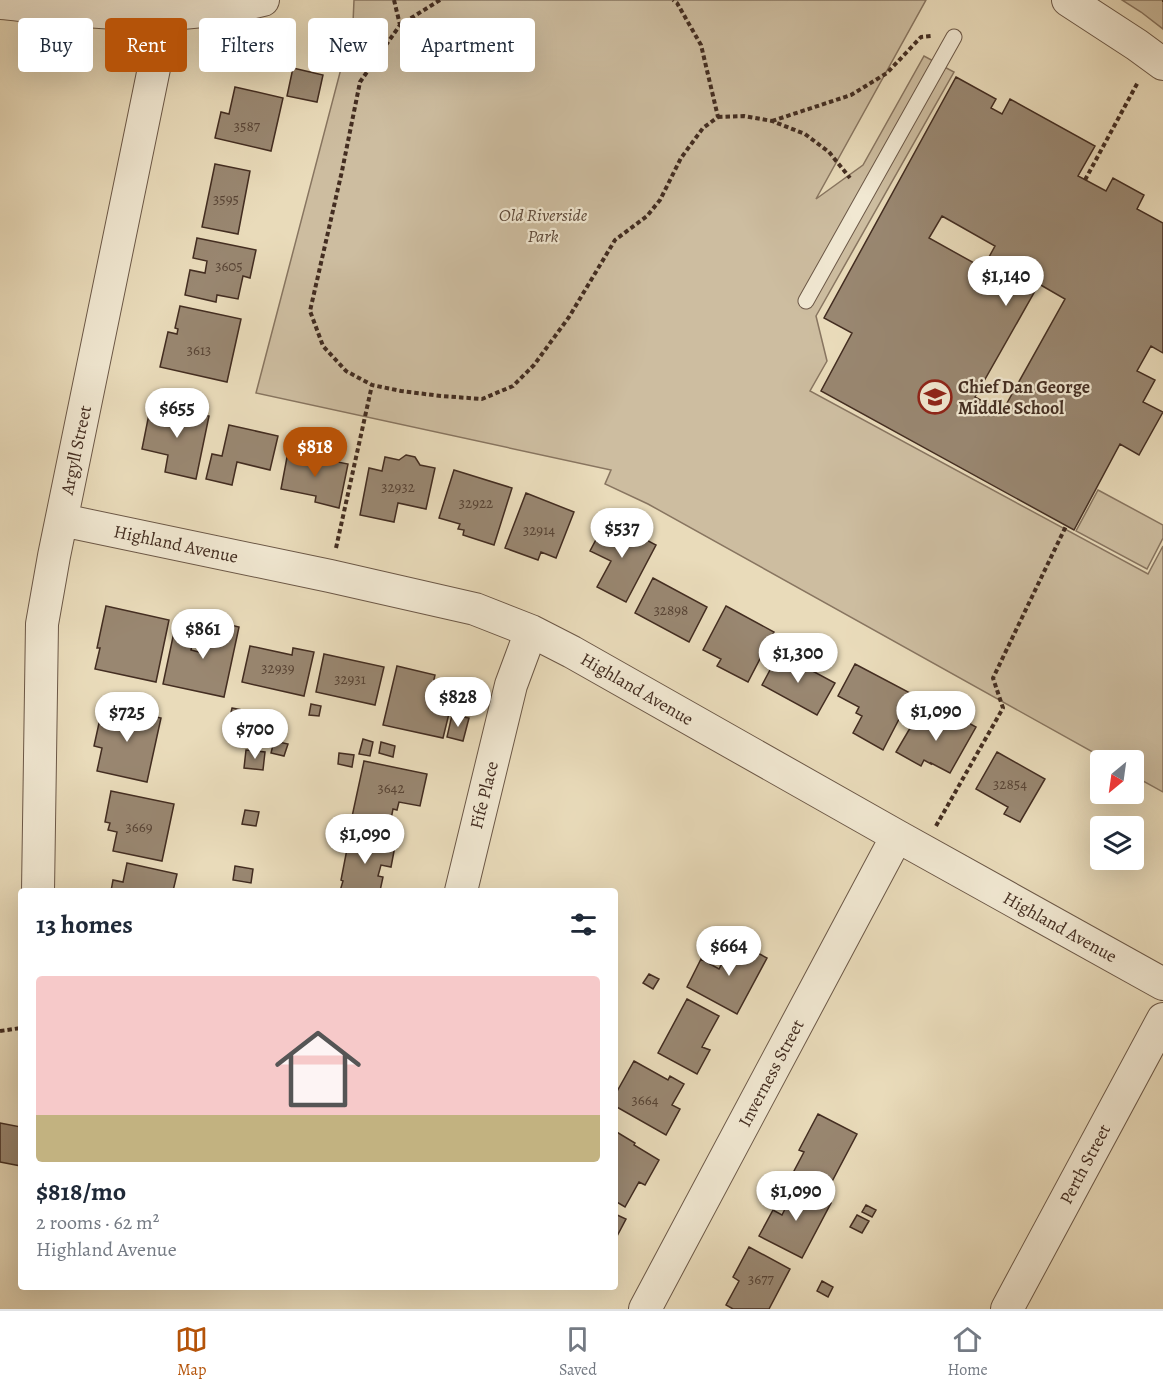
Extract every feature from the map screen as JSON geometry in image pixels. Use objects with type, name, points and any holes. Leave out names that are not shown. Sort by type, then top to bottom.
[{"type":"street","points":[[0,3],[57,9],[142,9],[227,8],[263,0]]},
{"type":"street","points":[[1068,0],[1158,60]]},
{"type":"street","name":"Argyll Street","points":[[38,888],[42,624],[159,44],[142,9]]},
{"type":"street","name":"Highland Avenue","points":[[62,519],[475,609],[531,631],[592,663],[1163,984]]},
{"type":"street","name":"Fife Place","points":[[462,888],[511,685],[531,631]]},
{"type":"street","name":"Inverness Street","points":[[645,1309],[910,843]]},
{"type":"street","name":"Perth Street","points":[[1007,1309],[1163,1019]]},
{"type":"lane","points":[[806,301],[863,199],[946,36]]},
{"type":"path","points":[[394,0],[400,25],[360,82],[310,311],[323,346],[346,371],[372,385],[401,391],[482,399],[513,386],[534,365],[569,317],[615,240],[647,216],[660,200],[681,158],[704,128],[718,117],[744,116],[772,121],[805,134],[829,152],[849,176],[863,199]]},
{"type":"path","points":[[411,18],[440,0]]},
{"type":"path","points":[[673,0],[701,45],[718,117]]},
{"type":"path","points":[[772,121],[851,95],[887,73],[921,37],[946,36]]},
{"type":"path","points":[[1085,180],[1158,60]]},
{"type":"path","points":[[330,576],[372,385]]},
{"type":"path","points":[[910,843],[1003,708],[993,678],[1066,526]]},
{"type":"path","points":[[0,1031],[18,1028]]},
{"type":"green space","name":"Old Riverside Park","points":[[354,0],[926,0],[816,199],[863,165],[924,56],[954,72],[816,316],[827,361],[810,391],[1148,574],[1163,546],[1163,792],[1144,782],[1144,750],[1090,751],[648,504],[605,484],[611,470],[256,393],[340,72],[388,72],[388,18],[353,18]]},
{"type":"green space","points":[[1122,0],[1163,0],[1163,29],[1141,12]]},
{"type":"green space","points":[[1098,490],[1163,525],[1163,538],[1147,569],[1076,531]]},
{"type":"building","points":[[296,69],[323,75],[317,102],[287,96],[292,72],[296,72]]},
{"type":"building","points":[[956,77],[996,99],[991,108],[1002,114],[1010,99],[1095,146],[1078,176],[1106,191],[1113,178],[1144,195],[1137,209],[1163,223],[1163,353],[1151,346],[1137,371],[1155,380],[1143,402],[1163,412],[1139,455],[1120,444],[1074,530],[821,391],[852,333],[824,318]],"holes":[[[942,216],[995,246],[983,268],[929,238]],[[1039,284],[1065,299],[1002,412],[975,397]]]},
{"type":"building","points":[[235,87],[283,98],[271,151],[215,138],[221,112],[229,114]]},
{"type":"building","points":[[215,164],[250,171],[238,234],[202,227]]},
{"type":"building","points":[[197,238],[256,250],[250,278],[243,276],[238,299],[217,295],[216,302],[185,295],[190,270],[205,273],[207,261],[193,258]]},
{"type":"building","points":[[180,306],[241,319],[227,382],[160,367],[168,332],[177,334],[178,329],[175,328]]},
{"type":"building","points":[[151,404],[209,416],[196,479],[165,472],[168,455],[142,449]]},
{"type":"building","points":[[229,425],[278,436],[270,470],[237,462],[232,485],[206,479],[212,454],[222,456]]},
{"type":"building","points":[[288,452],[348,464],[339,508],[315,502],[316,496],[281,489]]},
{"type":"building","points":[[406,455],[415,457],[420,465],[435,468],[426,509],[398,503],[394,522],[360,515],[369,468],[382,471],[385,457],[399,460]]},
{"type":"building","points":[[454,470],[512,488],[494,545],[463,535],[464,530],[458,529],[460,524],[439,518]]},
{"type":"building","points":[[526,493],[574,512],[556,558],[541,552],[538,560],[505,548]]},
{"type":"building","points":[[607,519],[656,545],[626,602],[597,587],[611,561],[590,551]]},
{"type":"building","points":[[653,578],[707,607],[689,642],[635,613]]},
{"type":"building","points":[[106,606],[169,620],[156,682],[95,669]]},
{"type":"building","points":[[726,606],[774,632],[748,682],[717,666],[721,659],[703,650]]},
{"type":"building","points":[[206,619],[239,627],[224,697],[163,684],[174,632],[194,637],[191,650],[199,652]]},
{"type":"building","points":[[250,646],[292,655],[293,648],[314,652],[304,696],[242,682]]},
{"type":"building","points":[[779,653],[835,683],[817,715],[762,685]]},
{"type":"building","points":[[324,654],[384,667],[375,705],[316,692]]},
{"type":"building","points":[[855,664],[912,694],[883,750],[853,733],[862,716],[856,713],[859,707],[838,696]]},
{"type":"building","points":[[397,666],[435,675],[433,684],[455,689],[443,738],[383,725]]},
{"type":"building","points":[[311,704],[321,706],[319,716],[309,715]]},
{"type":"building","points":[[103,705],[161,718],[147,782],[97,771],[102,748],[94,746]]},
{"type":"building","points":[[232,708],[243,710],[240,723],[229,721]]},
{"type":"building","points":[[920,711],[952,729],[958,717],[976,727],[950,773],[924,760],[921,766],[896,752]]},
{"type":"building","points":[[452,715],[469,718],[463,741],[447,737]]},
{"type":"building","points":[[363,739],[373,742],[370,756],[359,754]]},
{"type":"building","points":[[274,741],[288,744],[284,756],[271,753]]},
{"type":"building","points":[[381,742],[395,746],[393,757],[379,753]]},
{"type":"building","points":[[246,750],[265,752],[263,770],[244,768]]},
{"type":"building","points":[[997,752],[1045,779],[1020,822],[1004,814],[1008,807],[976,789]]},
{"type":"building","points":[[339,753],[354,755],[352,767],[338,764]]},
{"type":"building","points":[[364,761],[427,774],[420,806],[399,802],[397,810],[393,809],[388,834],[350,826]]},
{"type":"building","points":[[111,791],[174,804],[162,861],[113,851],[117,832],[108,830],[110,823],[105,822]]},
{"type":"building","points":[[245,810],[259,812],[256,826],[242,824]]},
{"type":"building","points":[[351,837],[395,846],[391,867],[381,865],[378,876],[383,877],[381,888],[341,888],[347,849],[349,849]]},
{"type":"building","points":[[127,863],[177,874],[174,888],[112,888],[113,880],[123,882]]},
{"type":"building","points":[[235,866],[253,869],[251,883],[233,880]]},
{"type":"building","points":[[734,940],[767,958],[737,1014],[687,987],[701,959],[719,969]]},
{"type":"building","points":[[649,974],[659,979],[653,989],[643,983]]},
{"type":"building","points":[[687,999],[719,1016],[702,1047],[710,1050],[697,1074],[658,1053]]},
{"type":"building","points":[[634,1061],[668,1080],[670,1076],[684,1084],[672,1105],[680,1109],[666,1135],[618,1108],[618,1090]]},
{"type":"building","points":[[818,1114],[857,1134],[828,1189],[794,1171],[804,1152],[799,1150]]},
{"type":"building","points":[[0,1123],[18,1126],[18,1165],[0,1162]]},
{"type":"building","points":[[618,1133],[659,1160],[645,1185],[639,1182],[625,1207],[618,1203]]},
{"type":"building","points":[[797,1185],[831,1203],[802,1258],[759,1236],[773,1210],[782,1215]]},
{"type":"building","points":[[866,1205],[876,1210],[872,1217],[862,1212]]},
{"type":"building","points":[[618,1215],[626,1219],[618,1234]]},
{"type":"building","points":[[857,1215],[869,1221],[862,1233],[850,1227]]},
{"type":"building","points":[[749,1247],[790,1269],[769,1309],[733,1309],[726,1305],[739,1281],[733,1277]]},
{"type":"building","points":[[822,1281],[833,1287],[828,1297],[817,1291]]},
{"type":"place","name":"Chief Dan George Middle School","points":[[935,397]]}]
